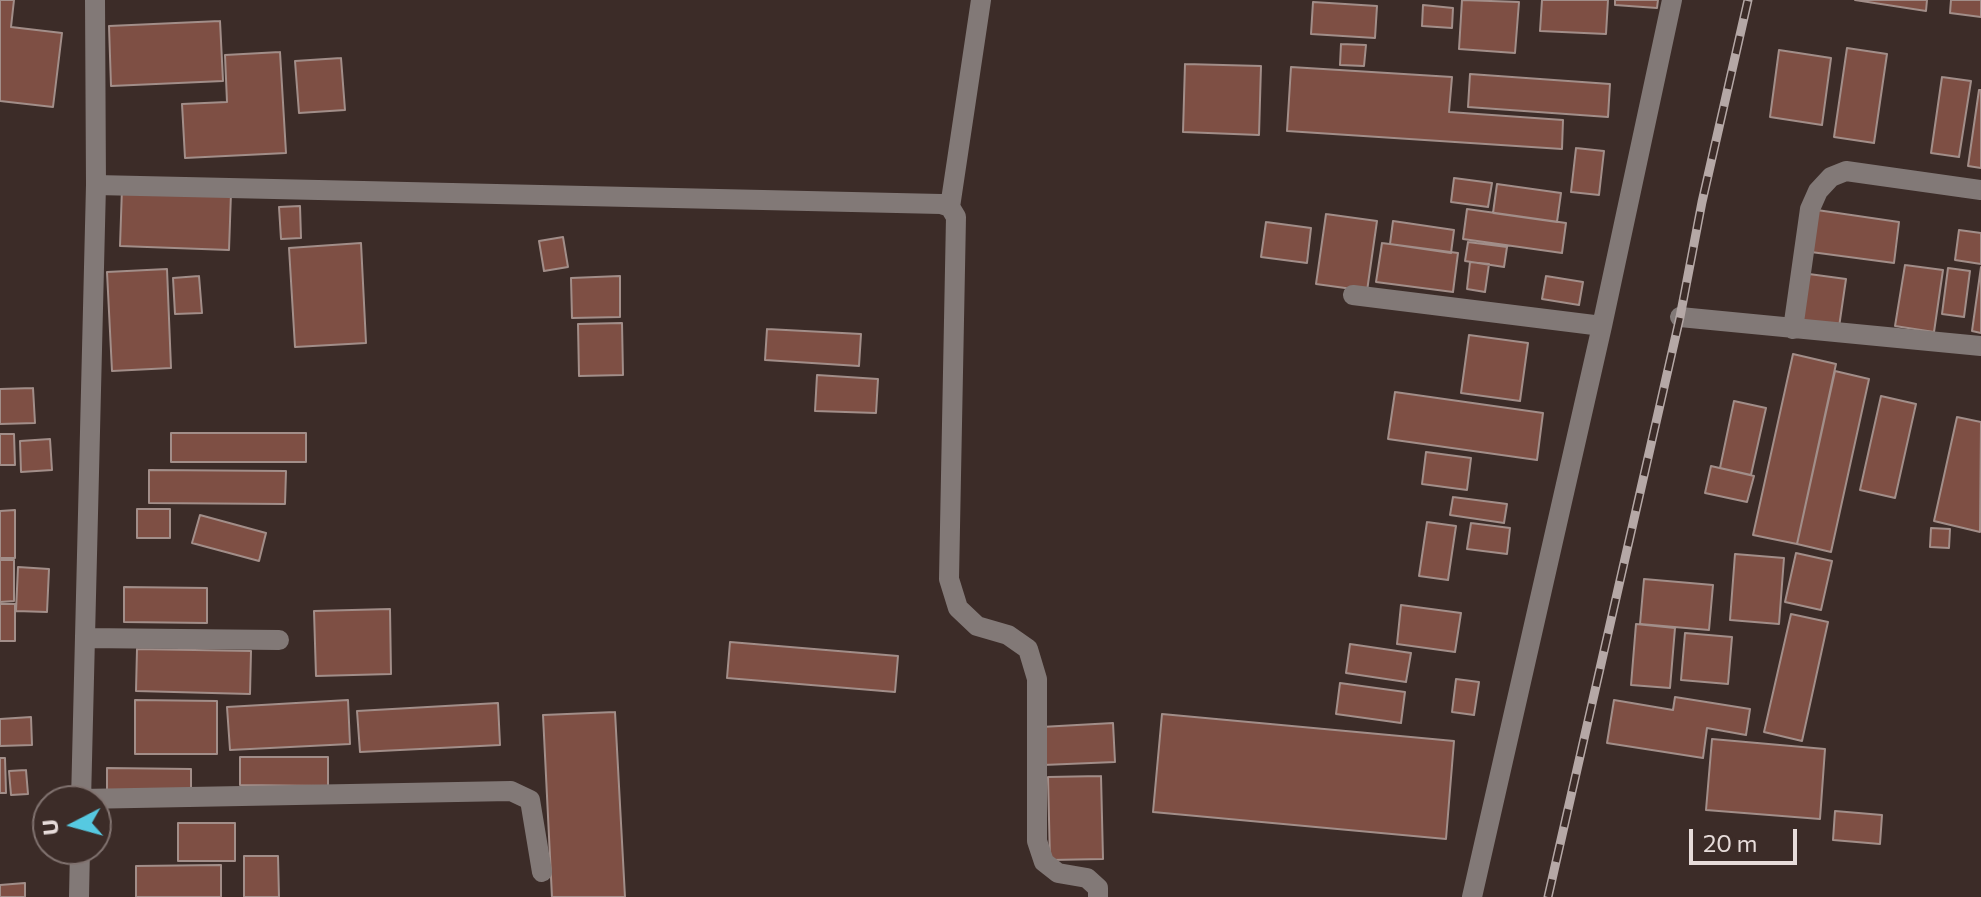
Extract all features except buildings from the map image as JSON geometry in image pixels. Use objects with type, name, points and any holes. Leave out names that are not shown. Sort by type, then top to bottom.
[{"type":"street","points":[[81,785],[96,185],[95,0]]},
{"type":"street","points":[[981,0],[950,207],[956,217],[949,579],[958,608],[977,626],[1008,635],[1028,649],[1037,679],[1037,841],[1044,862],[1058,873],[1087,878],[1098,888],[1098,897]]},
{"type":"street","points":[[1472,897],[1602,326],[1672,0]]},
{"type":"street","points":[[1793,329],[1810,209],[1818,191],[1831,177],[1846,171],[1981,190]]},
{"type":"street","points":[[96,185],[941,204],[950,207]]},
{"type":"street","points":[[1353,295],[1602,326]]},
{"type":"street","points":[[1680,317],[1981,346]]},
{"type":"street","points":[[85,638],[279,640]]},
{"type":"street","points":[[112,799],[511,791],[530,800],[542,872]]},
{"type":"street","points":[[79,897],[80,865]]},
{"type":"railway","points":[[1548,897],[1680,317],[1702,202],[1748,0]]}]
